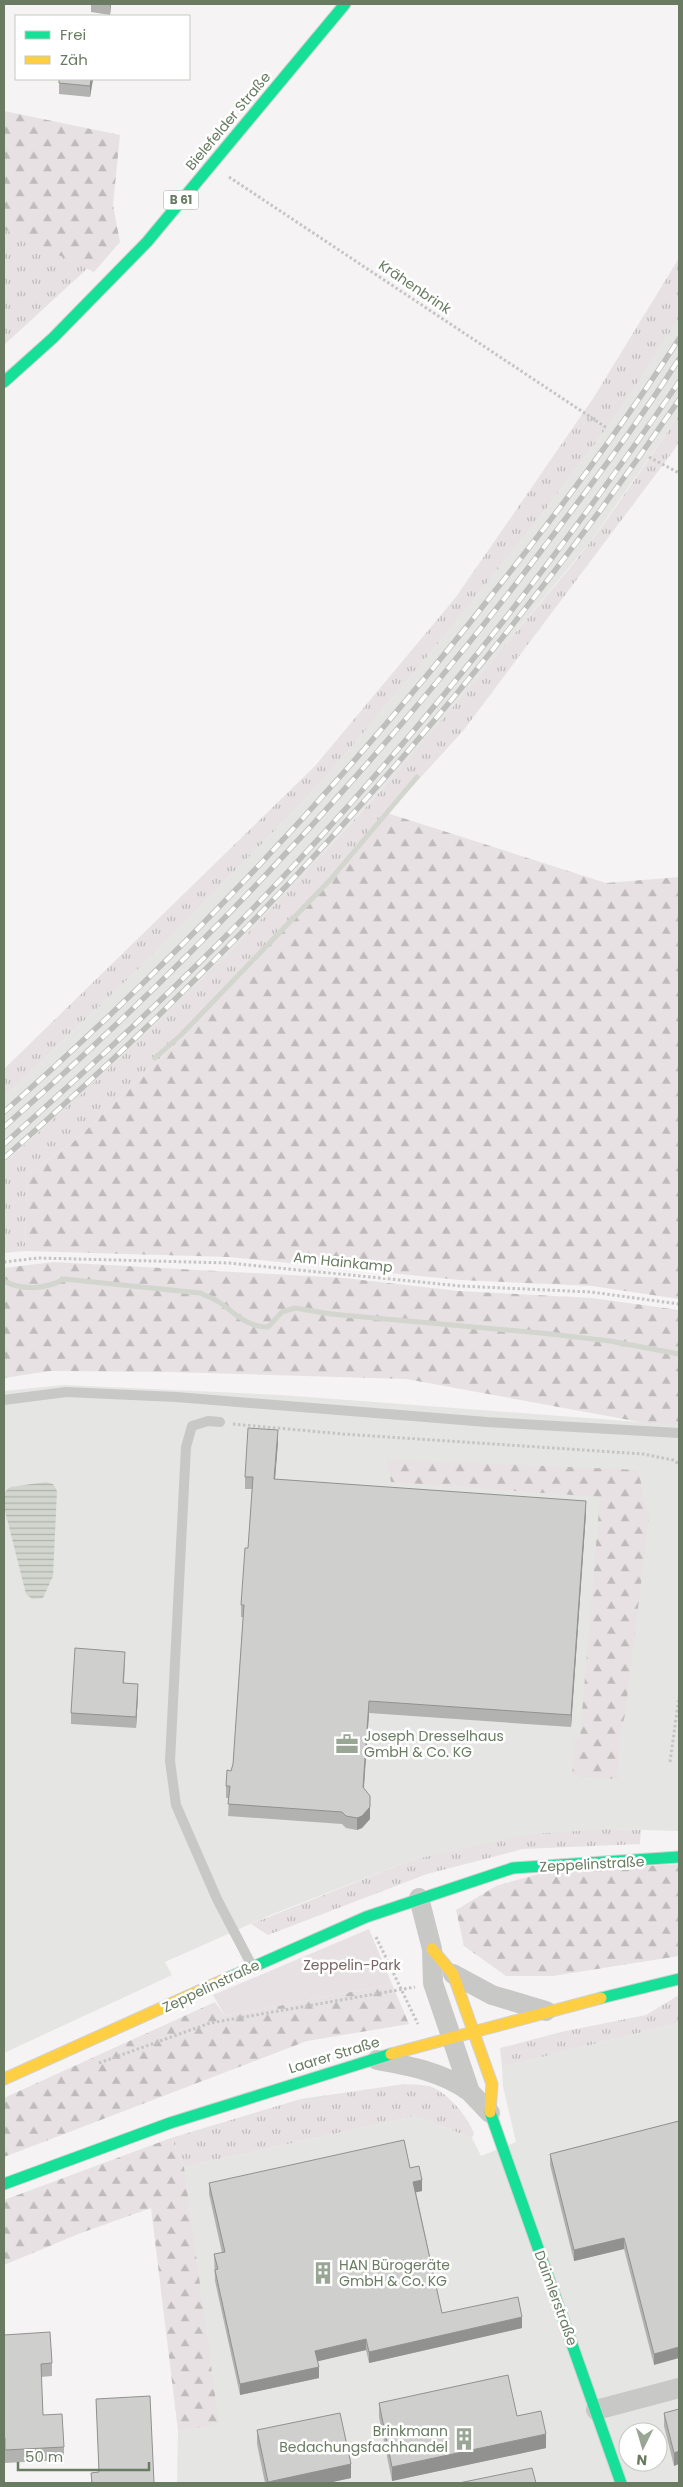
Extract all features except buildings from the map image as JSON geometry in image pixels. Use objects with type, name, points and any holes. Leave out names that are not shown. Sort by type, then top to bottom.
[{"type":"street","name":"Bielefelder Straße","points":[[4,382],[98,294],[146,242],[345,4]]},
{"type":"street","name":"Zeppelinstraße","points":[[4,2078],[366,1917],[419,1898],[513,1868],[679,1857]]},
{"type":"street","points":[[419,1898],[432,1949],[433,1983],[451,2036]]},
{"type":"street","points":[[432,1949],[453,1974],[473,2030]]},
{"type":"street","points":[[453,1974],[492,1995],[546,2011]]},
{"type":"street","name":"Laarer Straße","points":[[4,2184],[77,2155],[248,2096],[473,2030],[679,1979]]},
{"type":"street","name":"Daimlerstraße","points":[[473,2030],[492,2084],[490,2113],[621,2483]]},
{"type":"street","name":"Daimlerstraße","points":[[451,2036],[470,2092]]},
{"type":"street","name":"Daimlerstraße","points":[[373,2059],[418,2068],[455,2081],[470,2092],[490,2113]]},
{"type":"street","points":[[596,2410],[679,2388]]},
{"type":"lane","points":[[4,1400],[66,1392],[176,1397],[487,1422],[679,1433]]},
{"type":"lane","points":[[220,1422],[208,1422],[192,1426],[186,1447],[170,1761],[176,1805],[217,1899],[253,1967]]},
{"type":"path","name":"Krähenbrink","points":[[211,164],[607,428]]},
{"type":"path","points":[[650,457],[679,473]]},
{"type":"path","name":"Am Hainkamp","points":[[4,1262],[38,1258],[229,1263],[460,1286],[591,1292],[679,1304]]},
{"type":"path","points":[[220,1422],[343,1434],[643,1454],[673,1460],[679,1464]]},
{"type":"path","points":[[670,1762],[679,1697]]},
{"type":"path","points":[[366,1917],[426,2043]]},
{"type":"path","points":[[98,2063],[210,2022],[401,1989]]},
{"type":"shaded area","points":[[679,318],[679,415],[591,541],[433,732],[303,876],[200,983],[74,1103],[4,1163],[4,1097],[155,953],[323,781],[447,633],[542,514],[621,409]]},
{"type":"shaded area","points":[[64,1385],[281,1395],[679,1425],[679,1831],[610,1829],[412,1860],[273,1914],[165,1962],[172,1975],[4,2053],[4,1391]]},
{"type":"shaded area","points":[[46,1482],[53,1484],[57,1491],[53,1576],[43,1598],[32,1599],[26,1594],[4,1507],[4,1493],[10,1487]]},
{"type":"shaded area","points":[[679,2023],[679,2483],[177,2483],[178,2431],[218,2423],[184,2167],[415,2116],[472,2138],[481,2156],[516,2142],[503,2086],[502,2067]]},
{"type":"green space","points":[[4,111],[120,135],[113,205],[120,242],[94,272],[4,229]]},
{"type":"green space","points":[[4,229],[88,268],[4,345]]},
{"type":"green space","points":[[679,258],[679,318],[621,409],[542,514],[447,633],[323,781],[155,953],[4,1097],[4,1069],[315,766],[456,597],[594,397]]},
{"type":"green space","points":[[679,415],[679,441],[674,450],[463,731],[190,1030],[77,1139],[27,1175],[25,1251],[4,1253],[4,1163],[135,1045],[198,983],[260,921],[380,791],[438,725],[592,540]]},
{"type":"green space","points":[[387,813],[606,883],[679,877],[679,1299],[592,1286],[460,1280],[228,1257],[25,1251],[27,1175],[77,1139],[190,1030]]},
{"type":"green space","points":[[53,1262],[344,1278],[459,1291],[592,1298],[679,1310],[679,1425],[651,1424],[406,1379],[170,1372],[50,1371],[4,1378],[4,1268]]},
{"type":"green space","points":[[386,1459],[638,1470],[649,1517],[625,1715],[620,1734],[618,1779],[572,1776],[575,1739],[580,1737],[600,1497],[391,1482]]},
{"type":"green space","points":[[610,1829],[641,1830],[640,1844],[523,1849],[427,1874],[268,1935],[251,1924],[412,1860],[530,1834]]},
{"type":"green space","points":[[679,1864],[679,1956],[553,1976],[506,1976],[464,1946],[456,1910],[496,1886],[542,1873]]},
{"type":"green space","name":"Zeppelin-Park","points":[[369,1929],[392,1984],[225,2016],[213,1995]]},
{"type":"green space","points":[[392,1984],[409,2024],[307,2041],[4,2157],[4,2098],[215,2002],[225,2016]]},
{"type":"green space","points":[[679,1995],[679,2023],[502,2067],[500,2048],[561,2032],[646,2015]]},
{"type":"green space","points":[[404,2084],[429,2086],[445,2095],[457,2106],[467,2120],[474,2133],[472,2138],[415,2116],[184,2167],[171,2138],[301,2099]]},
{"type":"green space","points":[[171,2138],[184,2167],[219,2424],[178,2431],[151,2208],[81,2233],[4,2265],[4,2200]]},
{"type":"waterway","points":[[155,1058],[181,1035],[330,880],[417,777]]},
{"type":"waterway","points":[[4,1281],[34,1288],[50,1285],[64,1279],[200,1293],[219,1302],[247,1322],[253,1325],[268,1327],[282,1312],[295,1308],[331,1314],[610,1341],[679,1354]]},
{"type":"railway","points":[[4,1112],[139,987],[204,923],[329,789],[390,720],[449,649],[596,460],[679,339]]},
{"type":"railway","points":[[4,1127],[74,1064],[211,932],[340,794],[463,650],[522,576],[583,496],[679,359]]},
{"type":"railway","points":[[4,1144],[192,970],[343,812],[403,744],[518,602],[573,530],[679,382]]},
{"type":"railway","points":[[4,1158],[99,1073],[190,984],[279,894],[365,800],[448,704],[528,605],[605,504],[679,400]]},
{"type":"traffic: fast","points":[[4,382],[53,338],[147,242],[345,4]]},
{"type":"traffic: fast","points":[[228,1978],[366,1917],[513,1868],[679,1857]]},
{"type":"traffic: fast","points":[[601,1998],[679,1979]]},
{"type":"traffic: fast","points":[[4,2184],[170,2123],[391,2054]]},
{"type":"traffic: fast","points":[[490,2112],[621,2483]]},
{"type":"traffic: slow","points":[[432,1949],[453,1974],[492,2084],[490,2112]]},
{"type":"traffic: slow","points":[[4,2079],[228,1978]]},
{"type":"traffic: slow","points":[[391,2054],[601,1998]]},
{"type":"place","name":"Joseph Dresselhaus GmbH & Co. KG","points":[[347,1744]]},
{"type":"place","name":"HAN Bürogeräte GmbH & Co. KG","points":[[323,2273]]},
{"type":"place","name":"Brinkmann Bedachungsfachhandel","points":[[464,2439]]}]
